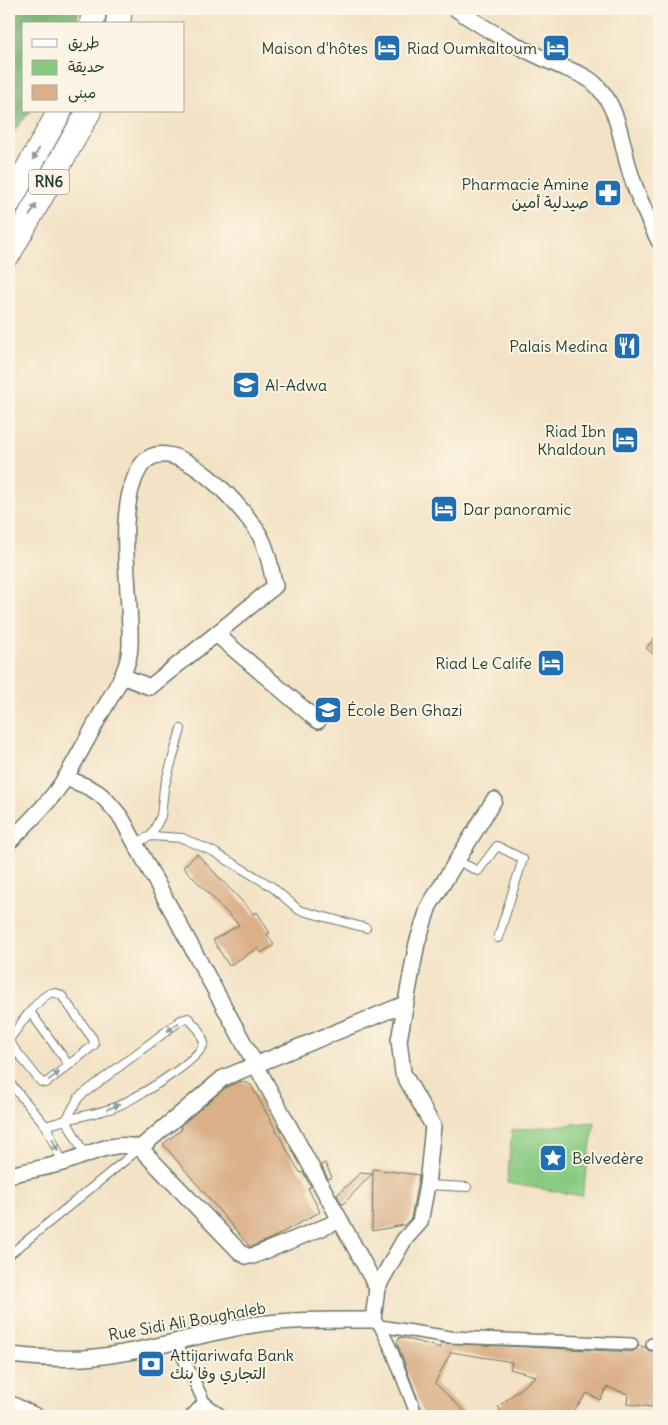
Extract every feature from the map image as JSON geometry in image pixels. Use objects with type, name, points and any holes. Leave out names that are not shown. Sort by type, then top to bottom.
[{"type":"main road","points":[[92,22],[94,9]]},
{"type":"main road","points":[[118,22],[120,9]]},
{"type":"main road","name":"RN6","points":[[9,202],[59,112]]},
{"type":"main road","name":"RN6","points":[[9,253],[87,112]]},
{"type":"street","points":[[456,9],[478,24],[553,63],[586,77],[597,86],[611,106],[631,177],[659,241]]},
{"type":"street","points":[[9,842],[35,815],[65,778],[122,676],[130,647],[126,526],[130,488],[140,467],[150,457],[159,454],[175,456],[195,466],[226,494],[250,522],[263,541],[275,586],[150,687],[122,676]]},
{"type":"street","points":[[216,634],[318,720]]},
{"type":"street","points":[[65,778],[92,787],[106,798],[122,819],[254,1067],[377,1288]]},
{"type":"street","points":[[417,1416],[392,1351],[376,1323],[377,1288],[404,1240],[420,1222],[427,1185],[433,1126],[409,1085],[402,1066],[399,1040],[417,942],[429,906],[494,800]]},
{"type":"street","points":[[140,1148],[223,1078],[405,1004]]},
{"type":"street","points":[[9,1175],[64,1163],[119,1144],[140,1148],[246,1256],[253,1256],[339,1222]]},
{"type":"street","name":"Rue Sidi Ali Boughaleb","points":[[9,1354],[34,1358],[85,1358],[176,1342],[251,1325],[295,1321],[376,1323]]},
{"type":"street","points":[[376,1323],[450,1337],[632,1344]]},
{"type":"street","points":[[176,1342],[204,1402],[222,1416]]},
{"type":"street","points":[[191,1416],[204,1402]]},
{"type":"street","points":[[9,1403],[36,1416]]},
{"type":"lane","points":[[150,836],[161,816],[164,788],[181,729]]},
{"type":"lane","points":[[135,843],[150,836],[182,838],[212,852],[271,886],[299,910],[366,928]]},
{"type":"lane","points":[[458,861],[478,871],[496,846],[523,859],[498,938]]},
{"type":"lane","points":[[49,994],[62,996],[93,1039],[94,1044],[88,1051],[46,1082],[41,1082],[9,1041],[31,1013],[49,994]]},
{"type":"lane","points":[[31,1013],[69,1065]]},
{"type":"lane","points":[[46,1126],[112,1108],[153,1087],[198,1054],[204,1043],[200,1031],[188,1018],[181,1020],[79,1098],[66,1120]]},
{"type":"lane","points":[[9,1082],[46,1126],[64,1163]]},
{"type":"lane","points":[[66,1120],[85,1155]]},
{"type":"lane","points":[[9,1256],[140,1148]]},
{"type":"lane","points":[[427,1185],[467,1186]]},
{"type":"green space","points":[[9,9],[79,9],[76,22],[22,22],[22,112],[30,112],[9,137]]},
{"type":"green space","points":[[595,1122],[582,1196],[507,1183],[512,1130]]},
{"type":"building","points":[[659,633],[659,659],[646,648]]},
{"type":"building","points":[[197,854],[254,914],[257,912],[270,933],[267,934],[274,945],[261,953],[258,948],[229,966],[213,940],[239,925],[183,867]]},
{"type":"building","points":[[241,1081],[251,1085],[297,1168],[301,1173],[303,1172],[311,1187],[308,1188],[320,1212],[251,1247],[163,1144],[182,1129],[180,1126],[225,1088]]},
{"type":"building","points":[[325,1163],[332,1177],[328,1179],[321,1165]]},
{"type":"building","points":[[373,1169],[419,1175],[411,1218],[404,1225],[372,1231]]},
{"type":"building","points":[[360,1173],[372,1174],[342,1205],[337,1195]]},
{"type":"building","points":[[400,1337],[441,1348],[441,1343],[632,1352],[639,1346],[645,1347],[649,1351],[658,1351],[659,1408],[627,1404],[628,1394],[607,1387],[600,1400],[587,1393],[570,1416],[493,1416],[501,1410],[498,1407],[536,1376],[510,1369],[512,1362],[451,1352],[435,1383],[469,1416],[424,1416],[397,1343]]},
{"type":"place","name":"Maison d'hôtes","points":[[387,48]]},
{"type":"place","name":"Riad Oumkaltoum","points":[[556,48]]},
{"type":"place","name":"Pharmacie Amine صيدلية أمين","points":[[608,193]]},
{"type":"place","name":"Palais Medina","points":[[627,346]]},
{"type":"place","name":"Al-Adwa","points":[[246,385]]},
{"type":"place","name":"Riad Ibn Khaldoun","points":[[625,440]]},
{"type":"place","name":"Dar panoramic","points":[[444,509]]},
{"type":"place","name":"Riad Le Calife","points":[[551,663]]},
{"type":"place","name":"École Ben Ghazi","points":[[328,710]]},
{"type":"place","name":"Belvedère","points":[[553,1158]]},
{"type":"place","name":"Attijariwafa Bank التجاري وفا بنك","points":[[151,1364]]}]
